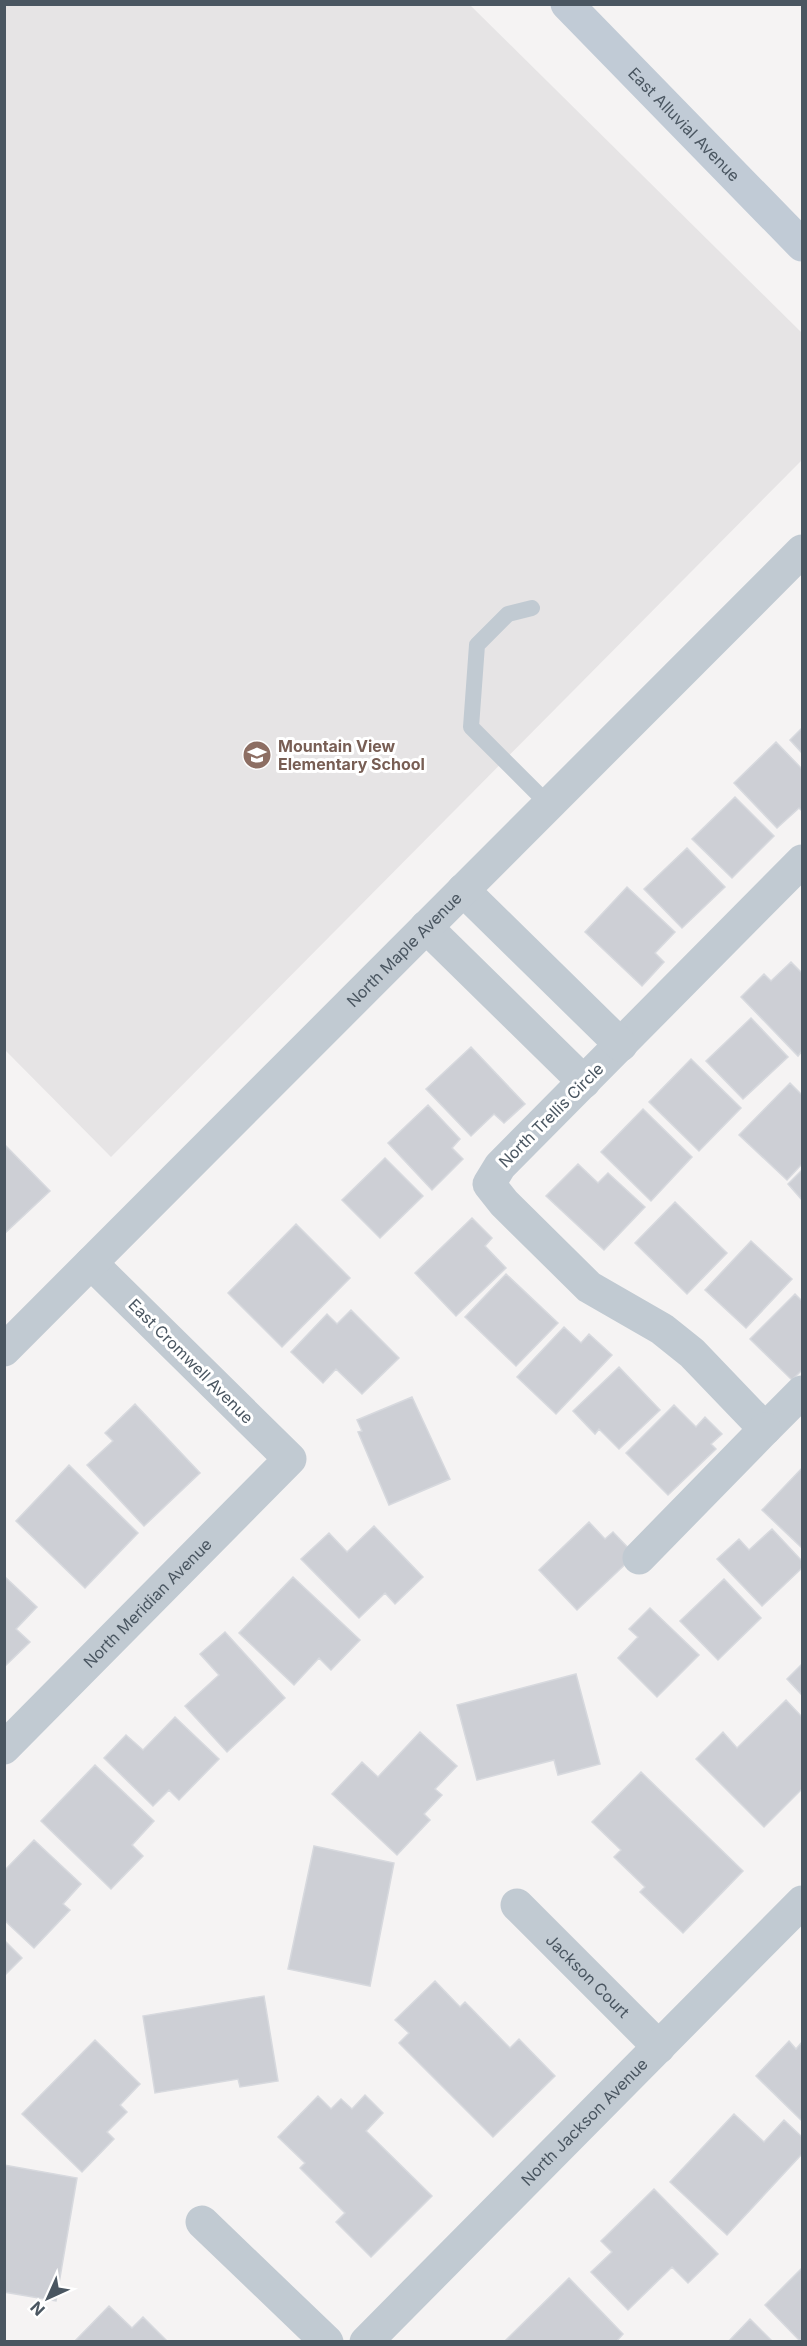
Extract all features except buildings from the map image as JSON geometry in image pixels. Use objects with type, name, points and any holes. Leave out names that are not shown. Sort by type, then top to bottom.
[{"type":"main road","name":"East Alluvial Avenue","points":[[567,4],[802,245]]},
{"type":"street","name":"North Maple Avenue","points":[[4,1350],[802,551]]},
{"type":"street","name":"North Trellis Circle","points":[[765,1429],[692,1353],[662,1329],[589,1287],[504,1203],[489,1184],[500,1166],[802,861]]},
{"type":"street","points":[[463,890],[621,1045]]},
{"type":"street","points":[[426,927],[584,1082]]},
{"type":"street","points":[[514,1013],[551,976]]},
{"type":"street","name":"East Cromwell Avenue","points":[[91,1263],[290,1459]]},
{"type":"street","points":[[639,1558],[802,1392]]},
{"type":"street","name":"North Meridian Avenue","points":[[4,1748],[290,1459]]},
{"type":"street","name":"North Jackson Avenue","points":[[366,2342],[802,1902]]},
{"type":"street","name":"Jackson Court","points":[[516,1905],[659,2047]]},
{"type":"street","points":[[202,2222],[327,2342]]},
{"type":"lane","points":[[532,608],[508,614],[477,645],[471,727],[548,804]]},
{"type":"shaded area","name":"Mountain View Elementary School","points":[[4,5],[470,5],[802,333],[802,460],[111,1157],[5,1050]]},
{"type":"place","name":"Mountain View Elementary School","points":[[257,755]]}]
